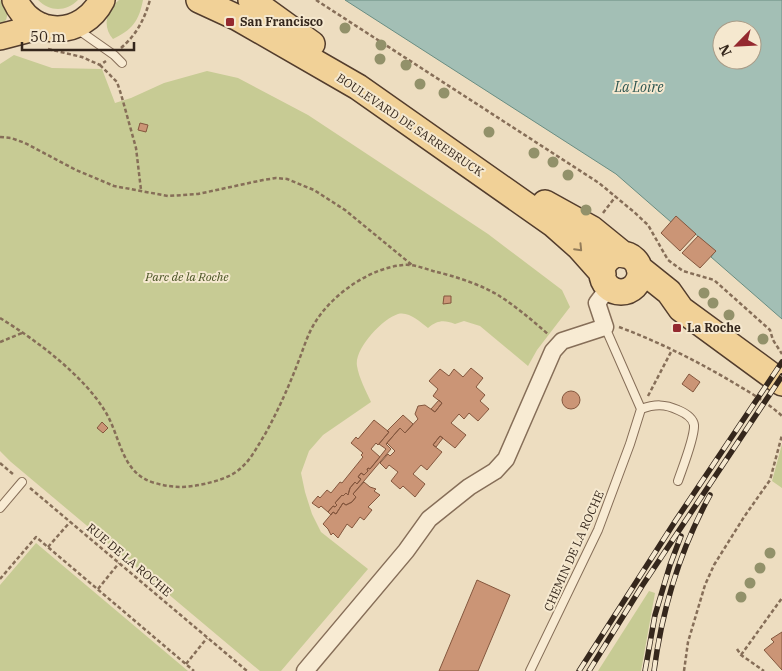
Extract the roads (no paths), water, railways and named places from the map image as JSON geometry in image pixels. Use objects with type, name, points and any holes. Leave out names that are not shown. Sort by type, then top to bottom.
[{"type":"main road","points":[[15,0],[22,12],[43,37]]},
{"type":"main road","points":[[0,37],[43,37],[73,26],[90,17],[102,0]]},
{"type":"main road","name":"BOULEVARD DE SARREBRUCK","points":[[199,0],[238,18],[358,87],[553,224],[579,247],[664,305],[681,309],[782,383]]},
{"type":"main road","name":"BOULEVARD DE SARREBRUCK","points":[[251,0],[503,178],[592,229],[621,275]]},
{"type":"street","points":[[305,671],[406,552],[429,519],[462,492],[495,471],[506,458],[553,351],[562,341],[606,327],[597,303],[621,275]]},
{"type":"lane","points":[[73,26],[114,54],[122,62]]},
{"type":"lane","points":[[606,327],[641,409],[655,404],[670,406],[684,412],[694,425],[693,434],[678,481]]},
{"type":"lane","name":"CHEMIN DE LA ROCHE","points":[[530,671],[598,530],[641,409]]},
{"type":"lane","points":[[0,508],[22,482]]},
{"type":"water","name":"La Loire","points":[[345,0],[782,0],[782,319],[711,257],[715,251],[676,217],[671,222],[616,174]]},
{"type":"railway","points":[[579,671],[676,520],[782,362]]},
{"type":"railway","points":[[589,671],[642,586],[782,376]]},
{"type":"railway","points":[[654,671],[667,603],[681,559],[710,495]]},
{"type":"railway","points":[[645,671],[655,615],[681,536]]},
{"type":"place","name":"San Francisco","points":[[230,22]]},
{"type":"place","name":"La Roche","points":[[677,328]]},
{"type":"park label","name":"Parc de la Roche","points":[[187,277]]}]
